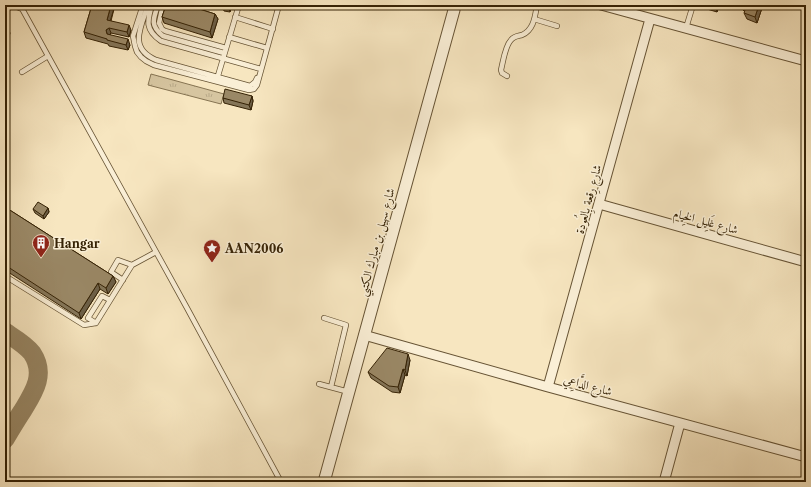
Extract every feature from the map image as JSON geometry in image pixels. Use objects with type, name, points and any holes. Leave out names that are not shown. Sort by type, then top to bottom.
[{"type":"street","points":[[600,5],[613,7],[650,19],[806,61]]},
{"type":"street","name":"شارع سهيل بن مبارك الكتبي","points":[[324,482],[455,6]]},
{"type":"street","name":"شارع رِقعة بِالعُودة","points":[[548,387],[650,19]]},
{"type":"street","name":"شارع غَلِيل الخِيام","points":[[599,204],[806,262]]},
{"type":"street","name":"شارع الدَّاعِي","points":[[364,335],[806,457]]},
{"type":"street","points":[[664,482],[680,423]]},
{"type":"lane","points":[[143,5],[133,36],[137,52],[146,61],[154,65],[250,86],[255,82],[259,75],[279,5]]},
{"type":"lane","points":[[148,5],[138,36],[141,50],[144,54],[156,60],[217,79]]},
{"type":"lane","points":[[152,5],[148,17],[148,24],[150,31],[161,41],[261,69]]},
{"type":"lane","points":[[158,5],[153,24],[163,36],[225,50]]},
{"type":"lane","points":[[163,5],[159,23],[162,29],[225,50]]},
{"type":"lane","points":[[217,79],[239,5]]},
{"type":"lane","points":[[507,76],[502,73],[501,70],[508,44],[512,39],[525,33],[531,28],[537,5]]},
{"type":"lane","points":[[686,28],[693,5]]},
{"type":"lane","points":[[5,9],[11,6],[21,7],[281,482]]},
{"type":"lane","points":[[235,17],[273,29]]},
{"type":"lane","points":[[534,19],[558,26]]},
{"type":"lane","points":[[229,37],[267,48]]},
{"type":"lane","points":[[22,72],[48,56]]},
{"type":"lane","points":[[5,276],[84,326],[96,322],[132,265],[156,252]]},
{"type":"lane","points":[[123,280],[111,272],[118,260],[132,265]]},
{"type":"lane","points":[[96,322],[88,318],[102,296],[110,300]]},
{"type":"lane","points":[[324,318],[346,325],[330,387]]},
{"type":"lane","points":[[319,384],[349,392]]},
{"type":"green space","points":[[151,74],[224,94],[221,104],[148,85]]},
{"type":"building","points":[[92,5],[111,5],[107,20],[129,25],[127,32],[109,28],[106,30],[107,34],[128,39],[126,45],[84,32]]},
{"type":"building","points":[[166,5],[193,5],[193,7],[215,14],[210,32],[162,17]]},
{"type":"building","points":[[224,5],[230,5],[229,9],[223,8]]},
{"type":"building","points":[[741,5],[759,5],[755,17],[744,13],[746,7]]},
{"type":"building","points":[[225,89],[252,96],[249,105],[223,98]]},
{"type":"building","points":[[38,202],[48,208],[43,216],[33,209]]},
{"type":"building","name":"Hangar","points":[[5,207],[113,276],[106,288],[98,283],[79,313],[5,265]]},
{"type":"building","points":[[387,348],[408,354],[405,370],[403,369],[398,387],[389,386],[368,372]]},
{"type":"taxiway","points":[[5,332],[23,344],[32,353],[38,368],[37,383],[34,390],[5,439]]},
{"type":"place","name":"Hangar","points":[[41,258]]},
{"type":"place","name":"AAN2006","points":[[212,263]]}]
